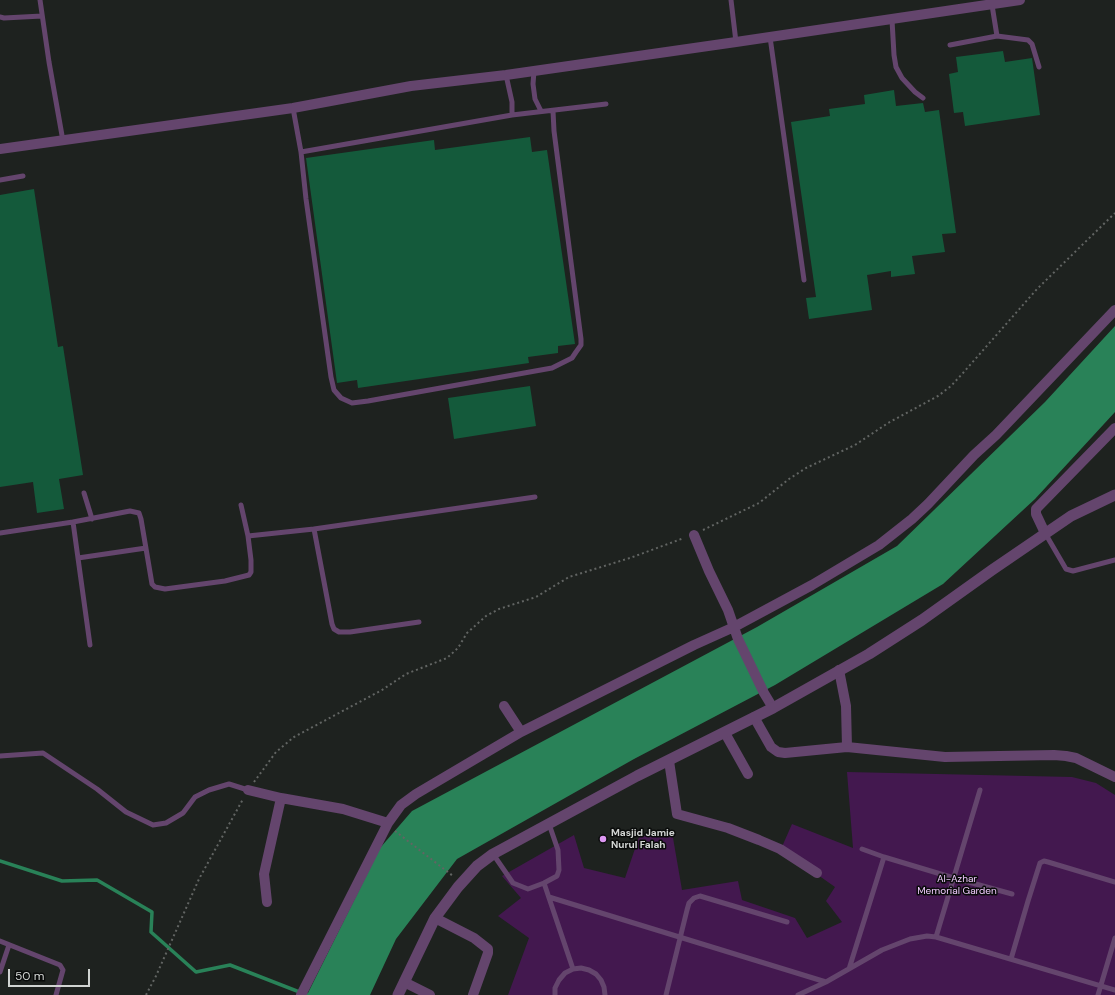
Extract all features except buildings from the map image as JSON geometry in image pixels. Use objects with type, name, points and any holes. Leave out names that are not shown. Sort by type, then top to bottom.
[{"type":"street","points":[[0,149],[293,108],[411,86],[506,75],[892,20],[1020,0]]},
{"type":"street","points":[[301,995],[388,823],[401,805],[416,794],[521,732],[694,645],[734,627],[812,585],[879,545],[912,519],[974,455],[996,435],[1115,310]]},
{"type":"street","points":[[1045,533],[1036,514],[1036,509],[1115,428]]},
{"type":"street","points":[[398,995],[435,918],[458,887],[477,866],[493,854],[637,776],[773,708],[869,654],[922,620],[1071,516],[1115,495]]},
{"type":"street","points":[[694,535],[709,571],[728,610],[738,639],[764,693],[773,708]]},
{"type":"street","points":[[839,670],[846,706],[847,747]]},
{"type":"street","points":[[504,706],[521,732]]},
{"type":"street","points":[[754,718],[771,747],[778,752],[784,753],[847,747],[945,757],[1054,755],[1076,758],[1115,777]]},
{"type":"street","points":[[725,733],[748,774]]},
{"type":"street","points":[[669,761],[677,814],[728,828],[759,840],[780,849],[817,873]]},
{"type":"street","points":[[248,790],[281,798],[343,809],[388,823]]},
{"type":"street","points":[[267,902],[264,874],[281,798]]},
{"type":"street","points":[[435,918],[474,938],[488,949],[488,953],[473,995]]},
{"type":"street","points":[[404,982],[430,995]]},
{"type":"lane","points":[[40,0],[48,62],[63,141]]},
{"type":"lane","points":[[731,0],[736,42]]},
{"type":"lane","points":[[992,5],[996,36]]},
{"type":"lane","points":[[0,17],[42,16]]},
{"type":"lane","points":[[892,20],[896,67],[902,78],[923,98]]},
{"type":"lane","points":[[950,45],[996,36],[1028,40],[1032,44],[1039,67]]},
{"type":"lane","points":[[770,37],[804,280]]},
{"type":"lane","points":[[534,71],[533,84],[535,99],[541,111]]},
{"type":"lane","points":[[506,75],[512,102],[512,115]]},
{"type":"lane","points":[[301,152],[512,115],[606,104]]},
{"type":"lane","points":[[293,108],[301,152],[306,199],[332,386],[336,394],[346,402],[352,403],[552,368],[572,358],[581,345],[554,131],[553,111]]},
{"type":"lane","points":[[0,180],[23,176]]},
{"type":"lane","points":[[84,493],[92,520]]},
{"type":"lane","points":[[248,536],[314,529],[535,497]]},
{"type":"lane","points":[[0,533],[92,520],[130,511],[139,513],[153,585],[165,588],[225,581],[249,576],[251,572],[251,560],[248,536],[241,505]]},
{"type":"lane","points":[[73,522],[90,645]]},
{"type":"lane","points":[[314,529],[332,624],[337,632],[350,632],[419,622]]},
{"type":"lane","points":[[1045,533],[1066,569],[1073,571],[1115,560]]},
{"type":"lane","points":[[78,558],[146,548]]},
{"type":"lane","points":[[0,756],[43,753],[97,789],[126,812],[153,825],[166,823],[183,813],[195,797],[209,790],[229,784],[248,790]]},
{"type":"lane","points":[[936,938],[980,790]]},
{"type":"lane","points":[[493,854],[513,883],[528,889],[544,884],[557,876],[559,870],[558,850],[549,824]]},
{"type":"lane","points":[[862,849],[954,878],[1012,894]]},
{"type":"lane","points":[[849,969],[884,857]]},
{"type":"lane","points":[[1011,959],[1040,863],[1044,861],[1048,862],[1115,882]]},
{"type":"lane","points":[[544,884],[573,969]]},
{"type":"lane","points":[[666,995],[679,936],[690,903],[694,898],[700,896],[787,922]]},
{"type":"lane","points":[[549,897],[826,982]]},
{"type":"lane","points":[[798,995],[826,982],[882,950],[910,939],[927,936],[1115,990]]},
{"type":"lane","points":[[1098,995],[1115,938]]},
{"type":"lane","points":[[0,941],[60,964],[63,970],[56,995]]},
{"type":"lane","points":[[0,972],[9,945]]},
{"type":"lane","points":[[555,995],[555,988],[565,973],[573,969],[581,968],[596,974],[604,987],[604,995]]},
{"type":"path","points":[[146,995],[199,879],[248,790],[276,752],[294,737],[341,712],[406,674],[447,658],[458,648],[467,633],[486,616],[499,609],[536,597],[569,577],[630,558],[694,535],[759,503],[789,479],[806,468],[855,445],[888,423],[938,396],[963,373],[1037,289],[1115,213]]},
{"type":"path","points":[[397,834],[451,874]]},
{"type":"green space","name":"Al-Azhar Memorial Garden","points":[[847,772],[1072,777],[1096,783],[1115,795],[1115,995],[508,995],[529,938],[498,916],[521,898],[502,876],[574,835],[584,868],[625,878],[639,837],[672,832],[682,890],[738,881],[742,900],[795,918],[807,938],[842,922],[826,901],[835,887],[781,849],[792,824],[853,848]]},
{"type":"shaded area","points":[[1115,326],[1115,412],[1035,499],[943,584],[775,685],[634,759],[457,859],[396,939],[370,995],[307,995],[380,848],[412,811],[757,627],[897,546],[1045,402]]},
{"type":"waterway","points":[[0,861],[62,881],[97,880],[152,912],[151,932],[196,972],[230,965],[307,995]]},
{"type":"place","name":"Masjid Jamie Nurul Falah","points":[[603,839]]}]
